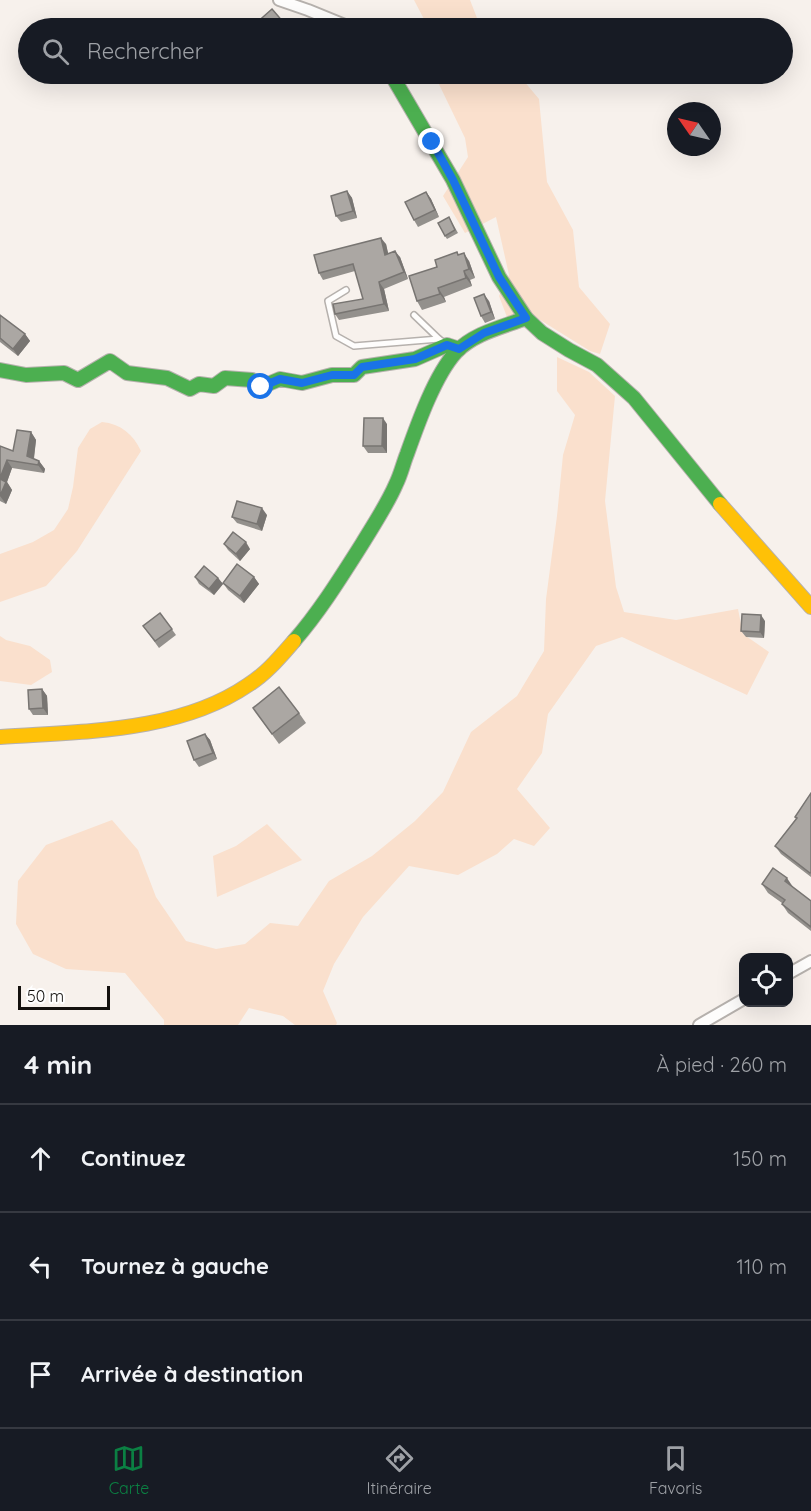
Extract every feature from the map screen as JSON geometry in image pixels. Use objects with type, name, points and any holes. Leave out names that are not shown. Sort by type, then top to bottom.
[{"type":"street","points":[[279,0],[328,18]]},
{"type":"street","points":[[398,84],[453,180],[499,277],[526,318],[569,350],[597,364],[634,398],[732,519],[811,607]]},
{"type":"street","points":[[0,370],[26,375],[64,373],[78,380],[110,362],[128,373],[167,378],[190,389],[199,384],[214,386],[225,378],[252,380],[261,387],[280,379],[302,383],[332,375],[354,375],[362,367],[415,359],[448,344],[526,318]]},
{"type":"street","points":[[0,737],[126,727],[168,719],[232,696],[257,679],[287,650],[341,576],[380,517],[396,487],[416,430],[445,367],[448,344]]},
{"type":"street","points":[[793,972],[811,961]]},
{"type":"street","points":[[699,1025],[739,1002]]},
{"type":"lane","points":[[346,290],[328,301],[336,336],[354,346],[448,344]]},
{"type":"lane","points":[[414,315],[448,344]]},
{"type":"shaded area","points":[[414,0],[470,0],[477,18],[423,18]]},
{"type":"shaded area","points":[[439,84],[526,84],[539,99],[547,182],[573,230],[579,287],[610,324],[600,354],[590,351],[537,318],[507,317],[499,296],[509,275],[496,217],[465,233],[443,196],[468,157],[465,138]]},
{"type":"shaded area","points":[[557,357],[589,372],[615,396],[605,501],[616,587],[624,612],[676,620],[738,609],[743,634],[769,652],[747,695],[622,637],[596,646],[548,714],[542,753],[517,789],[550,828],[534,846],[514,839],[497,854],[458,875],[409,866],[363,917],[334,964],[323,991],[336,1025],[295,1025],[283,1016],[249,1008],[238,1025],[164,1025],[164,1020],[125,973],[66,969],[33,954],[16,924],[18,881],[46,845],[112,820],[138,850],[156,897],[186,941],[216,949],[245,944],[270,923],[298,926],[329,881],[372,856],[415,821],[443,792],[471,732],[517,696],[544,651],[546,599],[563,455],[575,415],[557,391]]},
{"type":"shaded area","points":[[102,422],[126,431],[141,451],[77,551],[46,586],[0,602],[0,554],[33,542],[54,530],[68,509],[78,448],[90,429]]},
{"type":"shaded area","points":[[0,636],[6,640],[30,646],[50,660],[52,672],[31,685],[0,681]]},
{"type":"shaded area","points":[[267,824],[302,860],[217,897],[213,856],[236,846]]},
{"type":"building","points":[[272,9],[280,18],[262,18]]},
{"type":"building","points":[[347,191],[353,211],[336,216],[331,196]]},
{"type":"building","points":[[426,192],[435,210],[414,220],[405,202]]},
{"type":"building","points":[[449,217],[455,230],[445,236],[438,223]]},
{"type":"building","points":[[381,238],[385,255],[395,251],[404,272],[379,282],[384,304],[335,314],[333,304],[363,299],[353,264],[319,273],[314,255]]},
{"type":"building","points":[[457,252],[458,255],[464,253],[469,269],[464,271],[466,278],[438,288],[440,294],[417,301],[409,276],[437,267],[435,260]]},
{"type":"building","points":[[484,294],[491,312],[481,316],[474,298]]},
{"type":"building","points":[[0,315],[25,334],[13,349],[0,338]]},
{"type":"building","points":[[364,418],[383,418],[382,446],[363,446]]},
{"type":"building","points":[[17,430],[31,432],[27,456],[39,461],[38,465],[7,460],[0,478],[0,446],[13,451]]},
{"type":"building","points":[[0,479],[6,482],[0,496]]},
{"type":"building","points":[[237,501],[262,508],[257,524],[232,517]]},
{"type":"building","points":[[233,532],[246,542],[236,554],[224,544]]},
{"type":"building","points":[[237,564],[254,577],[240,596],[223,583]]},
{"type":"building","points":[[204,566],[218,578],[209,589],[195,577]]},
{"type":"building","points":[[160,613],[172,629],[155,641],[143,626]]},
{"type":"building","points":[[742,614],[761,615],[760,632],[741,631]]},
{"type":"building","points":[[279,687],[299,713],[272,734],[253,708]]},
{"type":"building","points":[[42,689],[43,708],[29,709],[28,690]]},
{"type":"building","points":[[205,734],[213,753],[194,760],[187,741]]},
{"type":"building","points":[[811,793],[810,873],[775,846],[797,818],[795,817]]},
{"type":"building","points":[[773,868],[787,878],[785,881],[811,901],[811,927],[782,904],[785,900],[762,884]]},
{"type":"traffic: fast","points":[[397,84],[453,180],[499,277],[526,318],[542,333],[597,365],[634,398],[720,504]]},
{"type":"traffic: fast","points":[[294,641],[330,594],[384,507],[399,476],[428,400],[448,362],[463,345],[471,340],[526,318]]},
{"type":"traffic: fast","points":[[0,370],[26,375],[64,373],[78,380],[110,361],[127,373],[167,378],[190,389],[199,384],[214,386],[225,378],[252,380],[261,387],[280,379],[302,383],[332,375],[354,375],[362,367],[415,359],[447,345],[459,349]]},
{"type":"traffic: slow","points":[[720,504],[811,607]]},
{"type":"traffic: slow","points":[[0,737],[128,727],[191,713],[221,701],[255,681],[294,641]]},
{"type":"route","points":[[261,387],[280,379],[302,383],[332,375],[354,375],[362,367],[415,359],[447,345],[459,349],[484,333],[526,318],[499,277],[453,180],[432,142]]}]
